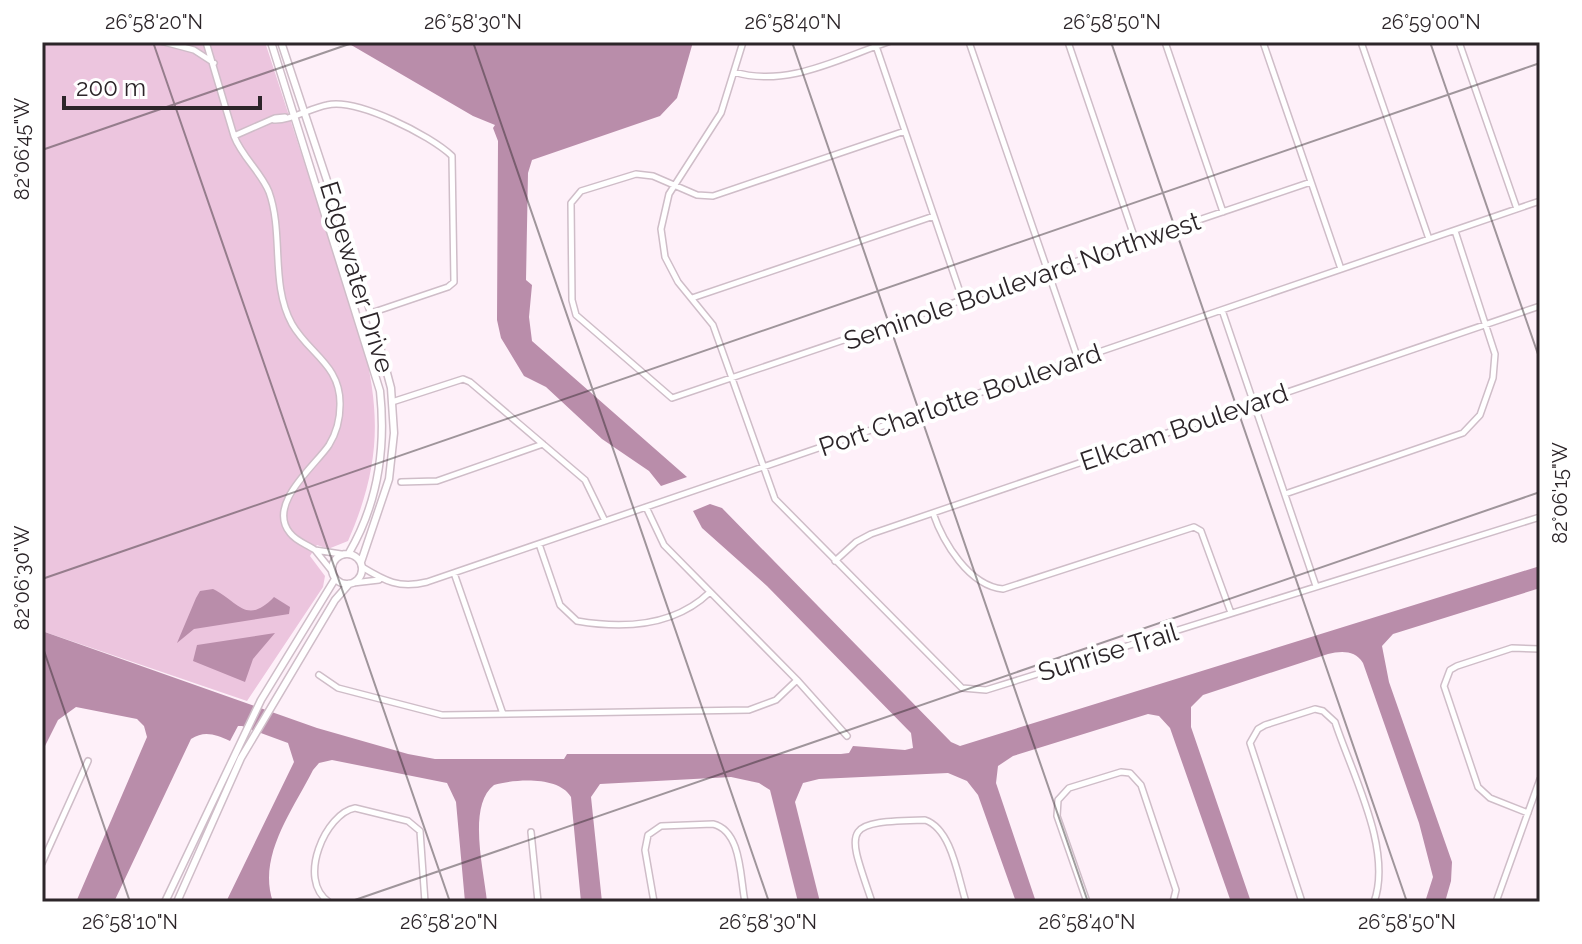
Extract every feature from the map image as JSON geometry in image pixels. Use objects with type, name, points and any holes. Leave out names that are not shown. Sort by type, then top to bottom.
[{"type":"street","points":[[164,42],[193,49],[214,64]]},
{"type":"street","points":[[193,49],[195,42]]},
{"type":"street","points":[[206,42],[234,136],[270,198],[286,312],[302,339],[329,366],[340,393],[340,421],[335,433],[294,487],[285,516],[291,535],[315,550],[335,579],[351,584]]},
{"type":"street","name":"Edgewater Drive","points":[[271,42],[380,391],[383,442],[376,489],[345,554]]},
{"type":"street","name":"Edgewater Drive","points":[[281,42],[371,313],[392,402],[394,433],[389,479],[362,564]]},
{"type":"street","name":"Sunrise Trail","points":[[743,42],[713,128],[673,185],[662,220],[663,248],[673,274],[713,325],[763,467],[781,505],[956,683],[970,691],[986,690],[1540,517]]},
{"type":"street","points":[[734,72],[757,78],[782,78],[888,42]]},
{"type":"street","points":[[969,42],[1078,359]]},
{"type":"street","points":[[1068,42],[1136,242]]},
{"type":"street","points":[[1165,42],[1223,212]]},
{"type":"street","points":[[1263,42],[1341,269]]},
{"type":"street","points":[[1361,42],[1429,239]]},
{"type":"street","points":[[1459,42],[1517,209]]},
{"type":"street","points":[[876,46],[963,301]]},
{"type":"street","points":[[234,136],[274,120],[337,103],[362,106],[452,156],[454,282],[448,287],[371,313]]},
{"type":"street","points":[[673,185],[697,195],[713,196],[905,131]]},
{"type":"street","name":"Seminole Boulevard Northwest","points":[[673,185],[653,176],[636,174],[574,196],[571,203],[573,308],[580,322],[672,398],[1311,182]]},
{"type":"street","name":"Port Charlotte Boulevard","points":[[351,584],[379,580],[411,585],[454,573],[1540,201]]},
{"type":"street","points":[[692,298],[934,216]]},
{"type":"street","points":[[1285,494],[1470,429],[1480,415],[1495,370],[1494,346],[1455,230]]},
{"type":"street","name":"Elkcam Boulevard","points":[[835,561],[863,537],[1540,306]]},
{"type":"street","points":[[1222,310],[1316,586]]},
{"type":"street","points":[[392,402],[463,379],[590,487],[605,521]]},
{"type":"street","points":[[401,482],[437,481],[543,444]]},
{"type":"street","points":[[646,507],[664,545],[797,680],[847,736]]},
{"type":"street","points":[[933,513],[943,540],[953,553],[987,585],[1003,589],[1194,527],[1201,531],[1231,613]]},
{"type":"street","points":[[539,544],[560,605],[577,621],[664,621],[686,612],[710,592]]},
{"type":"street","points":[[315,550],[345,554],[379,580]]},
{"type":"street","points":[[331,570],[335,559],[345,554]]},
{"type":"street","points":[[177,902],[255,731],[335,600],[361,575],[362,564]]},
{"type":"street","points":[[454,573],[503,714]]},
{"type":"street","points":[[165,902],[243,734],[335,579]]},
{"type":"street","points":[[1528,813],[1490,798],[1478,787],[1444,686],[1450,670],[1457,666],[1512,648],[1540,649]]},
{"type":"street","points":[[319,675],[338,688],[434,713],[503,714],[749,710],[776,700],[797,680]]},
{"type":"street","points":[[1302,902],[1250,743],[1258,729],[1265,725],[1315,709],[1323,711],[1335,722],[1379,851],[1381,875],[1374,902]]},
{"type":"street","points":[[42,863],[88,761]]},
{"type":"street","points":[[1087,902],[1057,816],[1058,800],[1069,788],[1121,772],[1130,773],[1141,785],[1176,890],[1173,902]]},
{"type":"street","points":[[1496,902],[1540,779]]},
{"type":"street","points":[[329,902],[317,892],[313,868],[335,820],[347,810],[355,808],[408,821],[420,831],[425,902]]},
{"type":"street","points":[[872,902],[854,851],[853,843],[859,828],[874,821],[925,820],[933,823],[943,835],[966,902]]},
{"type":"street","points":[[654,902],[645,850],[648,835],[661,826],[713,824],[733,837],[745,902]]},
{"type":"street","points":[[531,832],[538,902]]},
{"type":"shaded area","points":[[42,42],[265,42],[363,343],[375,420],[366,491],[348,541],[328,549],[317,545],[310,556],[325,576],[323,587],[247,701],[42,631]]},
{"type":"shaded area","points":[[346,42],[693,42],[677,98],[660,116],[532,160],[528,173],[526,280],[532,285],[529,317],[532,341],[687,477],[661,486],[649,471],[602,439],[546,387],[524,376],[501,338],[497,320],[498,141],[493,128],[495,125],[473,116]]},
{"type":"shaded area","points":[[710,504],[722,508],[951,742],[960,746],[1540,566],[1540,588],[1393,634],[1382,646],[1389,682],[1452,862],[1445,902],[1425,902],[1433,877],[1419,823],[1363,663],[1356,656],[1343,652],[1328,654],[1203,695],[1191,707],[1191,727],[1251,902],[1231,902],[1170,728],[1159,716],[1148,714],[1013,756],[998,766],[996,783],[1036,902],[1016,902],[978,795],[967,781],[948,773],[819,779],[803,783],[795,802],[820,902],[798,902],[770,790],[759,783],[731,777],[600,784],[591,797],[602,902],[581,902],[571,797],[565,790],[557,785],[536,781],[494,785],[486,795],[479,823],[487,902],[465,902],[456,802],[447,783],[332,760],[319,763],[313,770],[287,817],[273,851],[270,868],[269,885],[273,902],[226,902],[294,762],[288,743],[238,726],[230,741],[206,734],[191,739],[114,902],[76,902],[147,737],[144,726],[137,719],[76,707],[58,720],[42,752],[42,631],[317,728],[435,759],[564,759],[567,754],[841,754],[849,753],[853,746],[913,748],[911,733],[767,586],[702,528],[693,511]]},
{"type":"shaded area","points":[[213,589],[249,610],[256,610],[274,597],[290,607],[289,614],[194,629],[177,643],[200,591]]},
{"type":"shaded area","points":[[275,633],[253,659],[245,682],[193,661],[197,645]]}]
